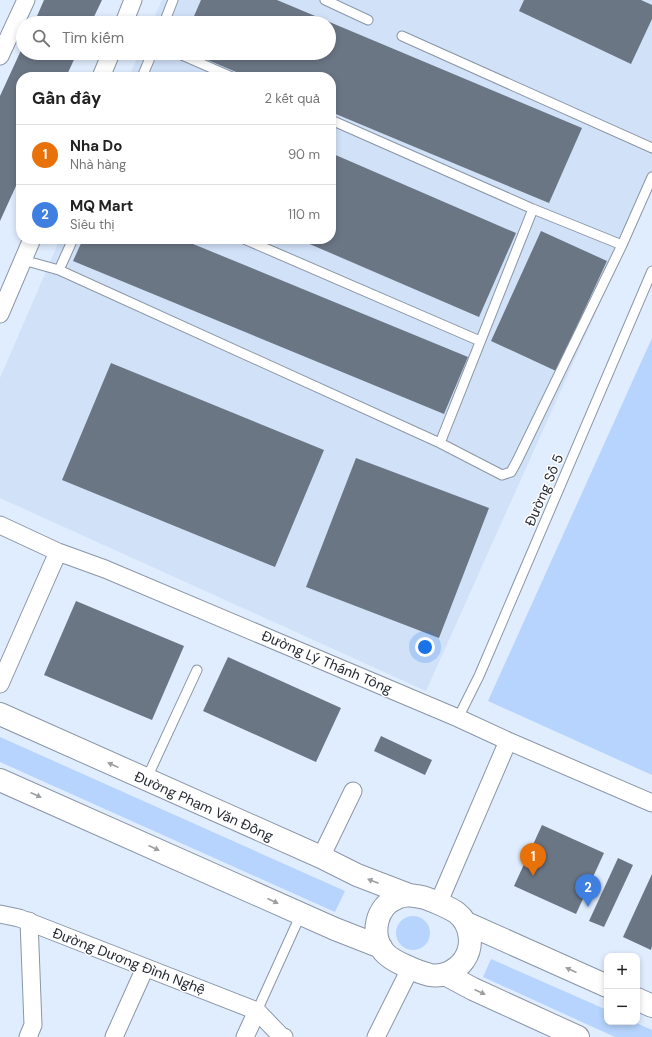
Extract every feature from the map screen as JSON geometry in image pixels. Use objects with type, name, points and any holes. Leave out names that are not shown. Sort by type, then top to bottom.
[{"type":"main road","name":"Đường Phạm Văn Đồng","points":[[0,714],[321,857],[357,875],[409,895]]},
{"type":"main road","points":[[0,780],[335,929],[381,947]]},
{"type":"main road","points":[[409,895],[422,897],[438,904],[457,913],[466,923],[470,935],[470,948],[465,960],[456,969],[445,974],[431,975],[395,961],[384,953],[378,942],[376,929],[379,916],[386,906],[396,898],[409,895]]},
{"type":"main road","points":[[466,923],[604,985]]},
{"type":"main road","points":[[445,974],[578,1037]]},
{"type":"main road","points":[[640,1000],[652,1006]]},
{"type":"street","points":[[19,16],[26,0]]},
{"type":"street","points":[[127,16],[133,0]]},
{"type":"street","points":[[0,56],[16,22]]},
{"type":"street","points":[[103,72],[108,60]]},
{"type":"street","points":[[0,314],[30,244]]},
{"type":"street","name":"Đường Lý Thánh Tông","points":[[0,525],[58,552],[105,569],[458,718],[652,803]]},
{"type":"street","points":[[0,684],[58,552]]},
{"type":"street","points":[[438,904],[508,741]]},
{"type":"street","points":[[321,857],[353,791]]},
{"type":"street","name":"Đường Dương Đình Nghệ","points":[[0,914],[28,921],[257,1011]]},
{"type":"street","points":[[28,921],[33,1025],[28,1037]]},
{"type":"street","points":[[376,1037],[411,967]]},
{"type":"street","points":[[114,1037],[145,968]]},
{"type":"street","points":[[245,1037],[257,1011],[281,1036],[284,1037]]},
{"type":"lane","points":[[167,16],[173,0]]},
{"type":"lane","points":[[325,0],[368,20]]},
{"type":"lane","points":[[402,36],[652,148]]},
{"type":"lane","points":[[144,72],[149,60]]},
{"type":"lane","points":[[193,60],[221,72]]},
{"type":"lane","points":[[336,122],[622,245]]},
{"type":"lane","points":[[23,260],[59,270],[440,443],[502,475],[511,472],[622,245],[652,177]]},
{"type":"lane","points":[[440,443],[533,208]]},
{"type":"lane","points":[[59,270],[71,244]]},
{"type":"lane","points":[[256,244],[480,341]]},
{"type":"lane","name":"Đường Số 5","points":[[458,718],[479,676],[652,271]]},
{"type":"lane","points":[[146,780],[197,670]]},
{"type":"lane","points":[[257,1011],[301,913]]},
{"type":"shaded area","points":[[162,0],[652,0],[652,187],[426,691],[0,498],[0,378],[58,244],[336,244],[336,72],[131,72],[136,60],[336,60],[336,16],[155,16]]},
{"type":"shaded area","points":[[652,338],[652,775],[488,701]]},
{"type":"shaded area","points":[[0,737],[345,891],[335,912],[0,762]]},
{"type":"shaded area","points":[[410,916],[416,916],[420,917],[427,923],[430,933],[429,940],[423,947],[416,950],[410,950],[406,949],[399,943],[396,936],[396,930],[397,926],[403,919]]},
{"type":"shaded area","points":[[491,959],[604,1009],[604,1025],[640,1025],[652,1030],[652,1037],[615,1037],[483,977]]},
{"type":"building","points":[[44,0],[102,0],[94,16],[37,16]]},
{"type":"building","points":[[201,0],[277,0],[315,16],[194,16]]},
{"type":"building","points":[[524,0],[641,0],[652,5],[652,19],[631,64],[519,11]]},
{"type":"building","points":[[336,25],[582,128],[549,203],[336,114],[336,72],[236,72],[208,60],[336,60]]},
{"type":"building","points":[[17,60],[74,60],[68,72],[16,72],[16,186],[0,221],[0,96]]},
{"type":"building","points":[[336,155],[516,233],[479,317],[310,244],[336,244]]},
{"type":"building","points":[[541,231],[607,261],[556,371],[491,341]]},
{"type":"building","points":[[81,244],[193,244],[468,357],[444,414],[73,261]]},
{"type":"building","points":[[111,363],[324,450],[275,567],[62,480]]},
{"type":"building","points":[[356,458],[489,508],[439,638],[306,587]]},
{"type":"building","points":[[76,601],[184,646],[152,720],[44,675]]},
{"type":"building","points":[[228,657],[341,708],[316,762],[203,711]]},
{"type":"building","points":[[381,736],[432,760],[425,775],[374,751]]},
{"type":"building","points":[[542,825],[604,853],[576,914],[514,886]]},
{"type":"building","points":[[618,858],[633,865],[604,927],[589,921]]},
{"type":"building","points":[[652,874],[652,946],[651,950],[623,937]]},
{"type":"place","name":"Nha Do","points":[[533,876]]},
{"type":"place","name":"MQ Mart","points":[[588,907]]}]
